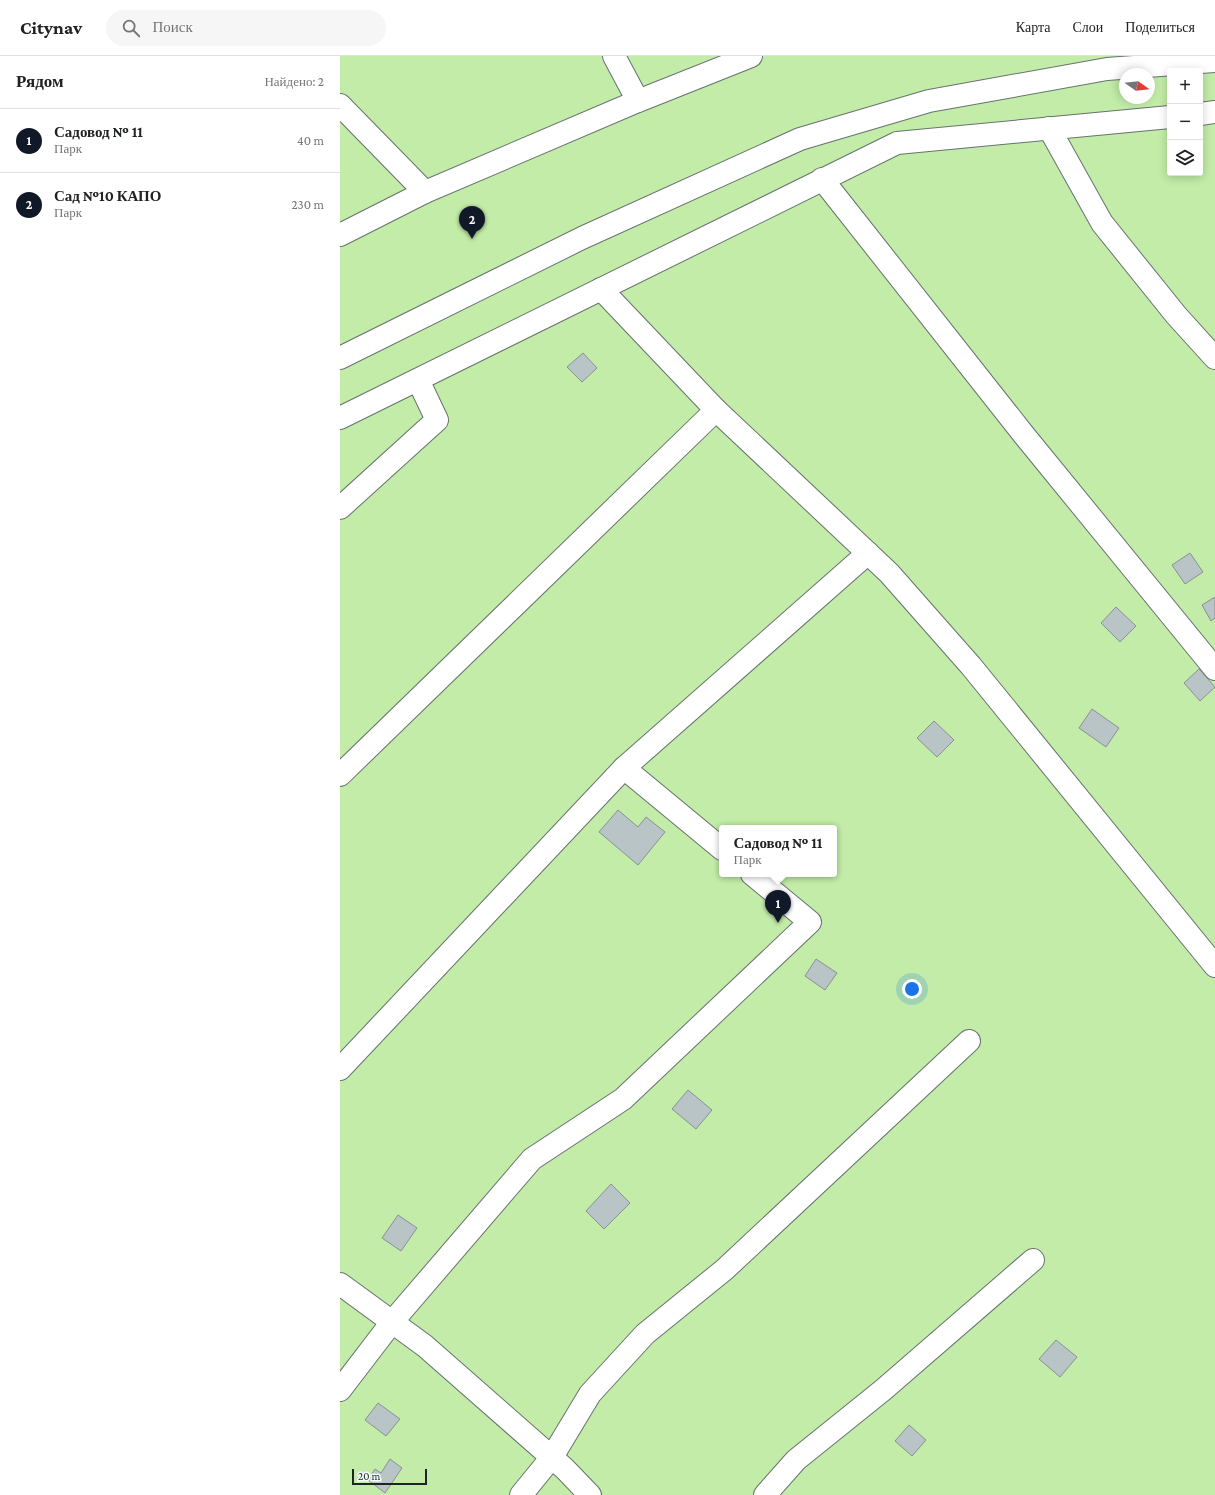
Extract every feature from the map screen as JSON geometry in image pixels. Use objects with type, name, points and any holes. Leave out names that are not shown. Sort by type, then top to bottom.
[{"type":"lane","points":[[614,56],[638,101]]},
{"type":"lane","points":[[340,235],[425,192],[638,101],[751,56]]},
{"type":"lane","points":[[340,358],[582,238],[800,138],[929,101],[1107,69],[1215,62]]},
{"type":"lane","points":[[340,105],[425,192]]},
{"type":"lane","points":[[1203,114],[1215,112]]},
{"type":"lane","points":[[340,418],[896,143],[1167,117]]},
{"type":"lane","points":[[1049,128],[1102,223],[1176,315],[1215,358]]},
{"type":"lane","points":[[822,179],[1019,428],[1215,669]]},
{"type":"lane","points":[[602,289],[716,410],[889,573],[972,666],[1215,966]]},
{"type":"lane","points":[[340,508],[437,420],[418,380]]},
{"type":"lane","points":[[340,775],[716,410]]},
{"type":"lane","points":[[340,1069],[624,768],[868,553]]},
{"type":"lane","points":[[624,768],[719,847]]},
{"type":"lane","points":[[340,1390],[392,1322],[532,1158],[623,1098],[810,922],[756,877]]},
{"type":"lane","points":[[521,1495],[552,1458],[590,1394],[645,1334],[724,1270],[969,1041]]},
{"type":"lane","points":[[765,1495],[796,1460],[883,1390],[1033,1260]]},
{"type":"lane","points":[[340,1284],[425,1346],[552,1458],[590,1495]]},
{"type":"green space","points":[[340,56],[1215,56],[1215,1495],[340,1495]]},
{"type":"building","points":[[583,353],[597,368],[582,382],[567,367]]},
{"type":"building","points":[[1190,553],[1203,572],[1185,584],[1172,565]]},
{"type":"building","points":[[1215,597],[1215,618],[1211,621],[1202,605]]},
{"type":"building","points":[[1116,607],[1136,626],[1120,642],[1101,623]]},
{"type":"building","points":[[1199,669],[1215,687],[1200,701],[1184,683]]},
{"type":"building","points":[[1092,709],[1119,728],[1106,747],[1079,728]]},
{"type":"building","points":[[934,721],[954,740],[937,757],[917,738]]},
{"type":"building","points":[[618,810],[638,827],[646,817],[665,832],[638,865],[599,832]]},
{"type":"building","points":[[816,959],[837,973],[825,990],[805,976]]},
{"type":"building","points":[[688,1090],[712,1110],[696,1129],[672,1109]]},
{"type":"building","points":[[611,1184],[630,1203],[604,1229],[586,1211]]},
{"type":"building","points":[[398,1215],[417,1228],[401,1251],[382,1238]]},
{"type":"building","points":[[1056,1340],[1077,1357],[1060,1377],[1039,1359]]},
{"type":"building","points":[[378,1403],[400,1419],[386,1436],[365,1420]]},
{"type":"building","points":[[909,1425],[926,1440],[912,1456],[895,1441]]},
{"type":"building","points":[[390,1459],[402,1468],[385,1493],[368,1480],[375,1469],[381,1473]]},
{"type":"place","name":"Сад №10 КАПО","points":[[472,239]]},
{"type":"place","name":"Садовод № 11","points":[[778,923]]}]
